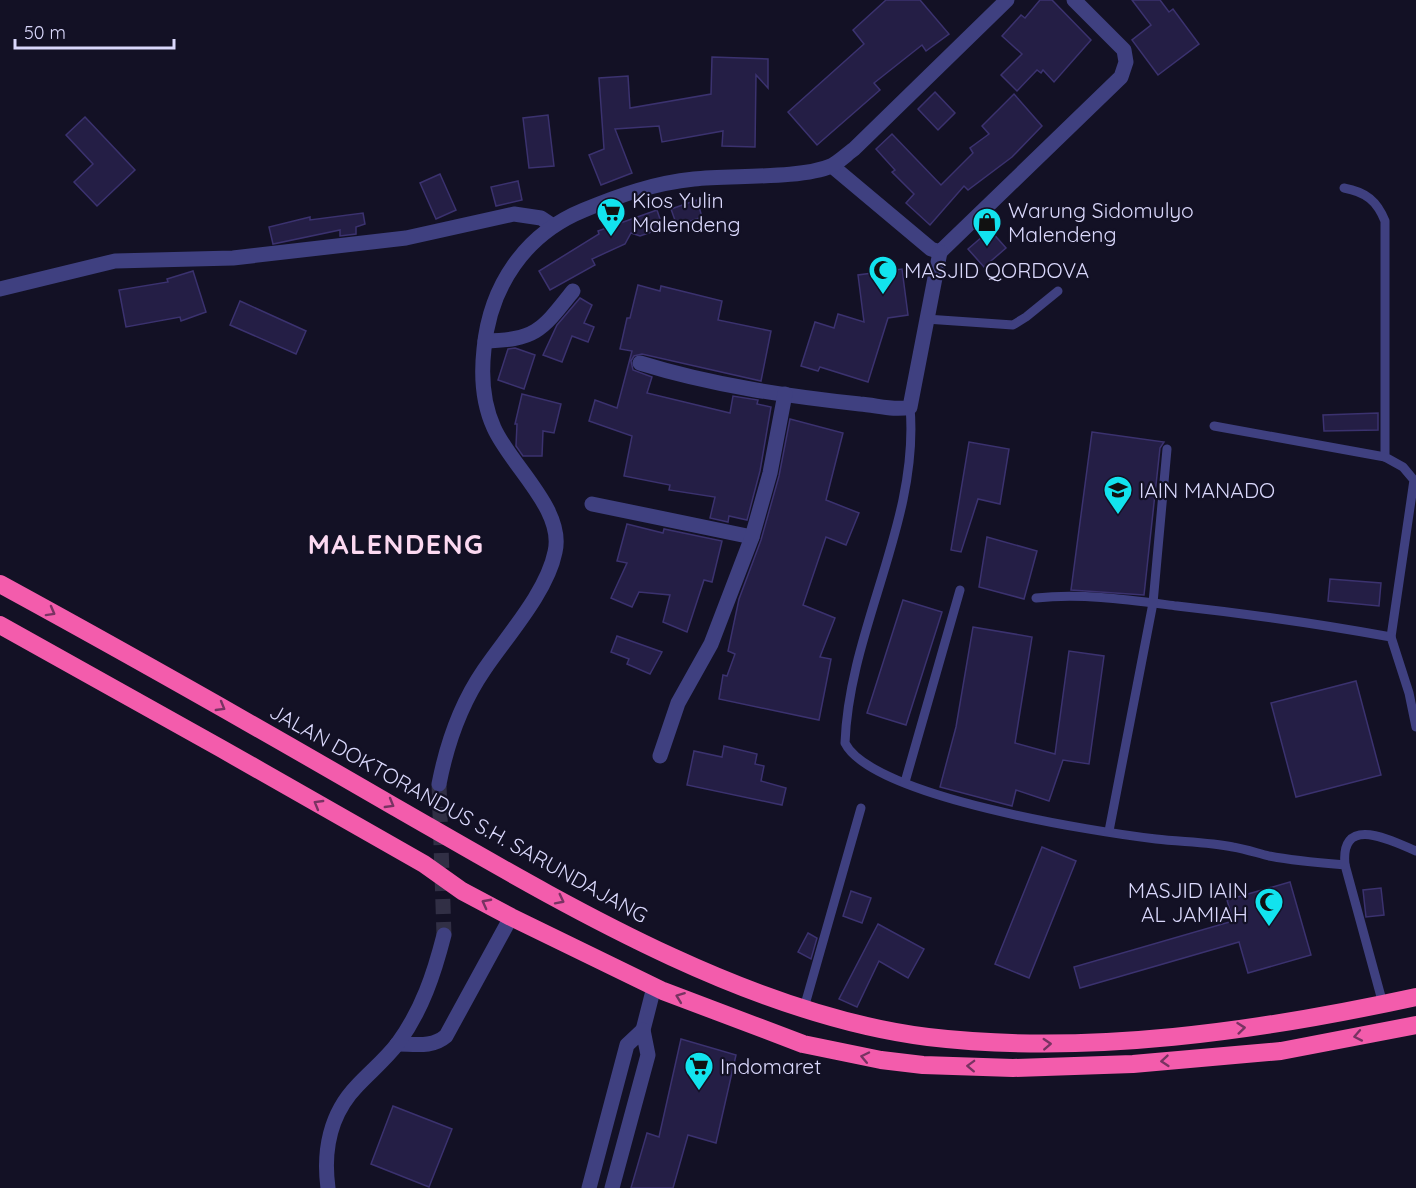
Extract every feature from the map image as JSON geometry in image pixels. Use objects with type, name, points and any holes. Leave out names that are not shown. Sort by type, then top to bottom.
[{"type":"highway","name":"JALAN DOKTORANDUS S.H. SARUNDAJANG","points":[[0,584],[543,891],[670,955],[754,992],[841,1019],[926,1036],[1031,1045],[1143,1038],[1276,1024],[1416,997]]},
{"type":"highway","points":[[0,626],[232,754],[511,917],[654,987],[803,1044],[881,1060],[923,1065],[1013,1068],[1133,1065],[1281,1051],[1416,1025]]},
{"type":"street","points":[[439,784],[445,751],[455,724],[482,672],[546,578],[558,538],[554,522],[546,506],[514,464],[493,427],[483,397],[485,341],[490,313],[507,272],[526,249],[553,226],[579,212],[642,188],[692,179],[795,172],[832,166],[854,148],[1007,0]]},
{"type":"street","points":[[640,363],[685,377],[785,394],[900,408],[910,407],[940,252],[1121,77],[1126,62],[1124,50],[1074,0]]},
{"type":"street","points":[[832,166],[932,249],[940,252]]},
{"type":"street","points":[[0,289],[115,261],[233,258],[394,239],[514,214],[541,218],[553,226]]},
{"type":"street","points":[[485,341],[516,341],[531,335],[551,318],[573,291]]},
{"type":"street","points":[[660,756],[678,703],[711,644],[752,537],[770,473],[785,394]]},
{"type":"street","points":[[592,504],[752,537]]},
{"type":"street","points":[[398,1044],[432,1044],[446,1036],[511,917]]},
{"type":"street","points":[[328,1188],[327,1140],[334,1120],[345,1100],[398,1044],[421,1005],[434,974],[444,934]]},
{"type":"street","points":[[612,1188],[648,1055],[643,1030],[654,987]]},
{"type":"street","points":[[589,1188],[627,1045],[643,1030]]},
{"type":"lane","points":[[1344,188],[1367,195],[1380,208],[1385,222],[1385,457]]},
{"type":"lane","points":[[927,313],[1013,325],[1058,291]]},
{"type":"lane","points":[[910,407],[910,450],[896,525],[848,697],[845,743],[852,754],[875,769],[905,782],[991,809],[1108,831],[1234,847],[1267,855],[1345,865]]},
{"type":"lane","points":[[1214,426],[1385,457],[1403,467],[1414,480],[1391,637],[1416,727]]},
{"type":"lane","points":[[1108,831],[1152,603],[1167,449]]},
{"type":"lane","points":[[905,782],[960,590]]},
{"type":"lane","points":[[1036,598],[1066,594],[1152,603],[1296,620],[1391,637]]},
{"type":"lane","points":[[804,1008],[861,808]]},
{"type":"lane","points":[[1383,1004],[1345,865],[1344,849],[1350,839],[1361,835],[1389,839],[1416,851]]},
{"type":"building","points":[[886,0],[920,0],[949,34],[926,51],[922,45],[874,83],[880,90],[817,145],[788,112],[864,44],[853,30]]},
{"type":"building","points":[[1040,0],[1052,0],[1091,40],[1054,82],[1043,70],[1041,73],[1037,70],[1017,91],[1001,75],[1022,54],[1002,36],[1021,15],[1025,18]]},
{"type":"building","points":[[1132,0],[1160,0],[1169,12],[1173,9],[1199,44],[1158,75],[1132,40],[1151,25]]},
{"type":"building","points":[[712,57],[768,59],[768,88],[756,75],[755,147],[722,146],[723,131],[662,142],[659,126],[615,129],[632,173],[601,185],[589,155],[604,149],[599,78],[628,76],[630,108],[711,94]]},
{"type":"building","points":[[935,92],[955,113],[938,130],[918,109]]},
{"type":"building","points":[[1014,94],[1042,126],[1012,157],[968,190],[964,186],[930,225],[906,203],[914,194],[892,172],[895,170],[876,149],[892,134],[941,185],[973,153],[970,148],[989,134],[982,126]]},
{"type":"building","points":[[548,115],[554,166],[529,168],[523,118]]},
{"type":"building","points":[[85,117],[135,170],[97,206],[74,182],[93,164],[66,135]]},
{"type":"building","points":[[440,174],[456,210],[436,219],[420,183]]},
{"type":"building","points":[[518,181],[522,200],[496,206],[491,187]]},
{"type":"building","points":[[697,200],[702,217],[677,226],[671,209]]},
{"type":"building","points":[[657,210],[663,228],[640,236],[631,233],[625,244],[592,259],[595,265],[550,290],[539,271],[599,234],[598,231]]},
{"type":"building","points":[[363,213],[365,224],[356,227],[356,234],[340,236],[340,230],[273,244],[269,227],[310,217],[310,220]]},
{"type":"building","name":"Warung Sidomulyo Malendeng","points":[[990,230],[1006,248],[984,267],[968,249]]},
{"type":"building","points":[[902,269],[908,315],[888,318],[868,382],[820,367],[818,371],[801,366],[815,322],[834,328],[838,314],[864,322],[858,275]]},
{"type":"building","points":[[193,271],[206,312],[181,321],[180,317],[126,327],[119,290],[168,282],[167,279]]},
{"type":"building","points":[[638,285],[660,291],[661,286],[722,301],[718,320],[771,331],[761,381],[642,354],[634,356],[631,361],[633,370],[652,377],[647,393],[730,413],[733,396],[758,400],[757,404],[771,407],[760,471],[747,520],[729,516],[728,522],[710,518],[715,497],[669,490],[670,485],[624,476],[632,436],[589,421],[595,400],[617,408],[632,351],[620,349]]},
{"type":"building","points":[[580,298],[592,305],[584,323],[594,327],[588,342],[572,336],[562,362],[543,355],[557,325]]},
{"type":"building","points":[[240,301],[306,331],[296,354],[230,325]]},
{"type":"building","points":[[515,348],[535,355],[524,389],[498,380],[508,349]]},
{"type":"building","points":[[522,394],[561,404],[554,433],[543,431],[542,456],[523,456],[516,446],[517,424],[515,424]]},
{"type":"building","points":[[1378,413],[1378,430],[1324,431],[1323,415]]},
{"type":"building","points":[[790,419],[843,433],[826,500],[859,513],[846,545],[826,537],[803,605],[835,618],[820,657],[831,659],[819,720],[719,699],[723,675],[727,676],[735,654],[728,651],[739,599],[761,540],[779,476]]},
{"type":"building","name":"IAIN MANADO","points":[[1092,432],[1164,442],[1160,448],[1144,595],[1071,590]]},
{"type":"building","points":[[969,442],[1009,449],[1000,504],[978,499],[961,552],[951,550]]},
{"type":"building","points":[[627,524],[663,533],[664,529],[722,541],[712,582],[704,580],[687,632],[663,622],[670,595],[639,592],[632,607],[611,598],[627,563],[617,561]]},
{"type":"building","points":[[987,537],[1037,551],[1024,599],[979,587]]},
{"type":"building","points":[[1330,579],[1381,583],[1379,606],[1328,601]]},
{"type":"building","points":[[903,600],[942,612],[906,725],[867,713]]},
{"type":"building","points":[[973,627],[1032,637],[1015,743],[1055,754],[1069,651],[1104,656],[1089,764],[1063,760],[1049,801],[1016,790],[1012,806],[940,787],[956,727]]},
{"type":"building","points":[[617,636],[662,652],[650,674],[627,664],[629,659],[611,652]]},
{"type":"building","points":[[1356,681],[1381,775],[1296,797],[1271,703]]},
{"type":"building","points":[[724,746],[757,754],[755,764],[764,766],[761,781],[786,788],[782,805],[687,785],[694,751],[722,757]]},
{"type":"building","points":[[1042,847],[1076,861],[1029,978],[995,964]]},
{"type":"building","points":[[1290,882],[1311,955],[1248,973],[1239,942],[1080,988],[1074,967],[1233,921],[1227,900]]},
{"type":"building","points":[[1381,888],[1384,915],[1366,917],[1363,890]]},
{"type":"building","points":[[851,891],[871,898],[862,923],[843,916]]},
{"type":"building","points":[[878,924],[924,949],[908,978],[879,961],[857,1007],[839,999]]},
{"type":"building","points":[[808,933],[817,938],[811,959],[798,952]]},
{"type":"building","name":"Indomaret","points":[[681,1039],[736,1055],[716,1143],[688,1135],[673,1188],[631,1188],[647,1133],[659,1137]]},
{"type":"building","points":[[393,1106],[452,1129],[429,1187],[371,1164]]},
{"type":"tunnel","points":[[439,784],[444,935]]},
{"type":"place","name":"Kios Yulin Malendeng","points":[[611,238]]},
{"type":"place","name":"Warung Sidomulyo Malendeng","points":[[987,248]]},
{"type":"place","name":"MASJID QORDOVA","points":[[883,296]]},
{"type":"place","name":"IAIN MANADO","points":[[1118,516]]},
{"type":"place","name":"MASJID IAIN AL JAMIAH","points":[[1269,928]]},
{"type":"place","name":"Indomaret","points":[[699,1092]]},
{"type":"district","name":"MALENDENG","points":[[396,544]]}]
